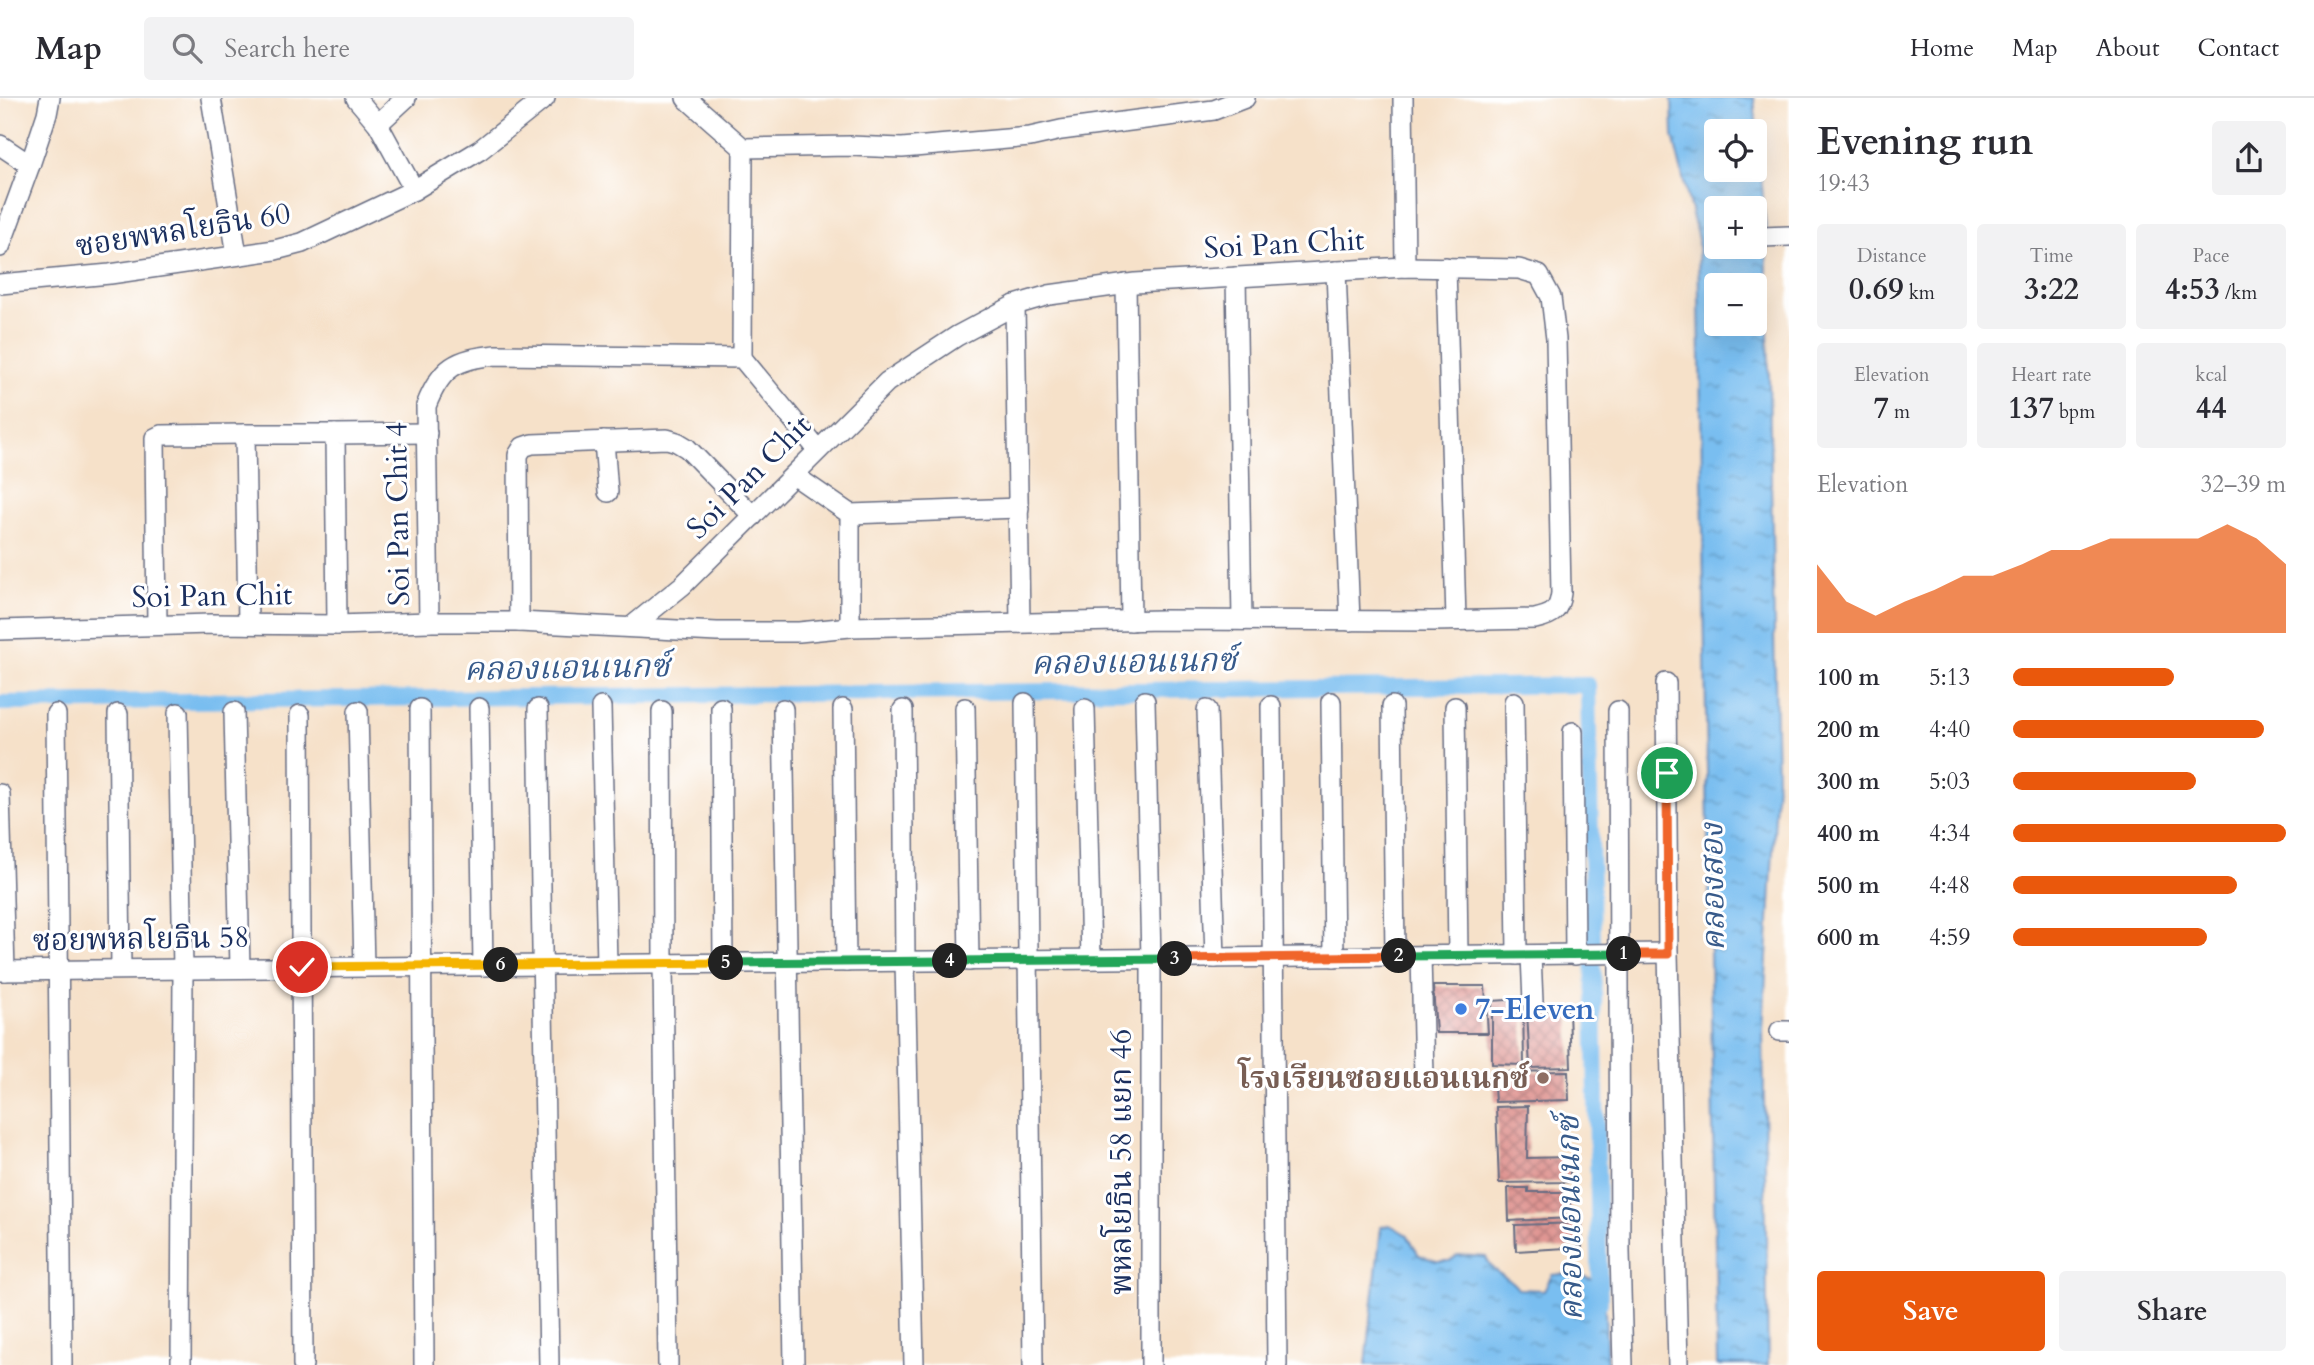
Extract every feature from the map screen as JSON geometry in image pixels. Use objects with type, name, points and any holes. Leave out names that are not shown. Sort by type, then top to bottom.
[{"type":"street","points":[[0,247],[30,165],[50,98]]},
{"type":"street","points":[[211,98],[237,255]]},
{"type":"street","points":[[356,98],[377,124],[414,190]]},
{"type":"street","points":[[377,124],[406,98]]},
{"type":"street","name":"ซอยพหลโยธิน 60","points":[[0,284],[110,274],[275,250],[302,243],[414,190],[480,150],[545,98]]},
{"type":"street","points":[[686,98],[743,148],[902,148],[1030,137],[1061,130],[1214,110],[1245,98]]},
{"type":"street","points":[[1403,98],[1405,267]]},
{"type":"street","points":[[0,145],[30,165]]},
{"type":"street","points":[[743,148],[742,358],[818,450]]},
{"type":"street","points":[[1767,237],[1789,236]]},
{"type":"street","name":"Soi Pan Chit","points":[[0,631],[157,625],[429,622],[519,622],[631,627],[683,585],[887,382],[957,336],[1015,305],[1049,295],[1126,284],[1405,267],[1519,269],[1539,275],[1551,297],[1556,339],[1561,593],[1559,607],[1551,615],[1535,619],[1456,621]]},
{"type":"street","points":[[631,627],[717,632],[799,632],[850,627],[1131,621],[1456,621],[1446,267]]},
{"type":"street","points":[[1336,271],[1350,621]]},
{"type":"street","points":[[1236,277],[1241,620]]},
{"type":"street","points":[[1126,284],[1131,621]]},
{"type":"street","points":[[1015,305],[1020,623]]},
{"type":"street","name":"Soi Pan Chit 4","points":[[429,622],[426,406],[435,383],[450,368],[472,357],[496,355],[742,358]]},
{"type":"street","points":[[157,625],[155,438],[161,435],[426,433]]},
{"type":"street","points":[[245,434],[248,624]]},
{"type":"street","points":[[335,434],[337,625]]},
{"type":"street","points":[[519,622],[518,455],[523,447],[532,444],[667,439],[677,442],[687,448],[753,516]]},
{"type":"street","points":[[604,442],[608,492]]},
{"type":"street","points":[[795,476],[850,514],[1019,508]]},
{"type":"street","points":[[850,514],[850,627]]},
{"type":"street","points":[[1667,683],[1668,954],[1678,1365]]},
{"type":"street","points":[[1025,702],[1033,1365]]},
{"type":"street","name":"พหลโยธิน 58 แยก 46","points":[[1145,702],[1151,959],[1151,1365]]},
{"type":"street","points":[[1331,702],[1334,957]]},
{"type":"street","points":[[1514,702],[1524,955],[1533,1002]]},
{"type":"street","points":[[1271,706],[1277,1365]]},
{"type":"street","points":[[1392,706],[1395,956]]},
{"type":"street","points":[[601,707],[607,964]]},
{"type":"street","points":[[1455,707],[1458,956]]},
{"type":"street","points":[[479,708],[483,966]]},
{"type":"street","points":[[721,708],[723,963]]},
{"type":"street","points":[[965,708],[969,961]]},
{"type":"street","points":[[420,709],[424,1365]]},
{"type":"street","points":[[538,709],[548,1365]]},
{"type":"street","points":[[783,709],[794,1365]]},
{"type":"street","points":[[843,709],[846,962]]},
{"type":"street","points":[[1085,709],[1091,959]]},
{"type":"street","points":[[903,710],[905,961],[914,1365]]},
{"type":"street","points":[[1207,710],[1215,958]]},
{"type":"street","points":[[358,711],[364,967]]},
{"type":"street","points":[[662,711],[668,1365]]},
{"type":"street","points":[[1595,954],[1618,711]]},
{"type":"street","points":[[234,712],[240,968]]},
{"type":"street","points":[[56,713],[62,1365]]},
{"type":"street","points":[[178,713],[183,969],[181,1365]]},
{"type":"street","points":[[118,715],[121,969]]},
{"type":"street","points":[[300,715],[303,1365]]},
{"type":"street","points":[[1573,732],[1595,954],[1623,1365]]},
{"type":"street","points":[[0,794],[2,971]]},
{"type":"street","name":"ซอยพหลโยธิน 58","points":[[2,971],[1668,954]]},
{"type":"street","points":[[1421,956],[1424,1076]]},
{"type":"water","name":"คลองสอง","points":[[1672,98],[1754,98],[1756,119],[1704,119],[1704,182],[1762,182],[1763,196],[1704,196],[1704,259],[1767,259],[1767,273],[1704,273],[1704,336],[1767,336],[1767,280],[1777,780],[1763,1029],[1768,1365],[1717,1365],[1698,239],[1673,136]]},
{"type":"water","points":[[1390,1225],[1407,1235],[1419,1255],[1436,1261],[1450,1261],[1458,1255],[1486,1257],[1493,1269],[1518,1289],[1544,1290],[1552,1275],[1574,1273],[1604,1283],[1607,1365],[1366,1365],[1381,1227]]},
{"type":"building","name":"7-Eleven","points":[[1433,986],[1485,986],[1488,1033],[1436,1033]]},
{"type":"building","points":[[1523,999],[1524,1065],[1492,1064],[1492,1001]]},
{"type":"building","points":[[1569,1010],[1571,1067],[1530,1068],[1527,1011]]},
{"type":"building","points":[[1568,1071],[1569,1100],[1495,1102],[1493,1072]]},
{"type":"building","points":[[1528,1106],[1527,1158],[1570,1157],[1570,1182],[1499,1183],[1496,1107]]},
{"type":"building","points":[[1508,1188],[1528,1188],[1528,1192],[1570,1192],[1570,1218],[1509,1221]]},
{"type":"building","points":[[1581,1223],[1582,1247],[1516,1251],[1515,1225]]},
{"type":"waterway","name":"คลองแอนเนกซ์","points":[[0,703],[1588,685],[1600,1303]]},
{"type":"place","name":"7-Eleven","points":[[1461,1009]]},
{"type":"place","name":"โรงเรียนซอยแอนเนกซ์","points":[[1543,1078]]},
{"type":"route","points":[[302,967],[1668,954],[1667,773]]}]
